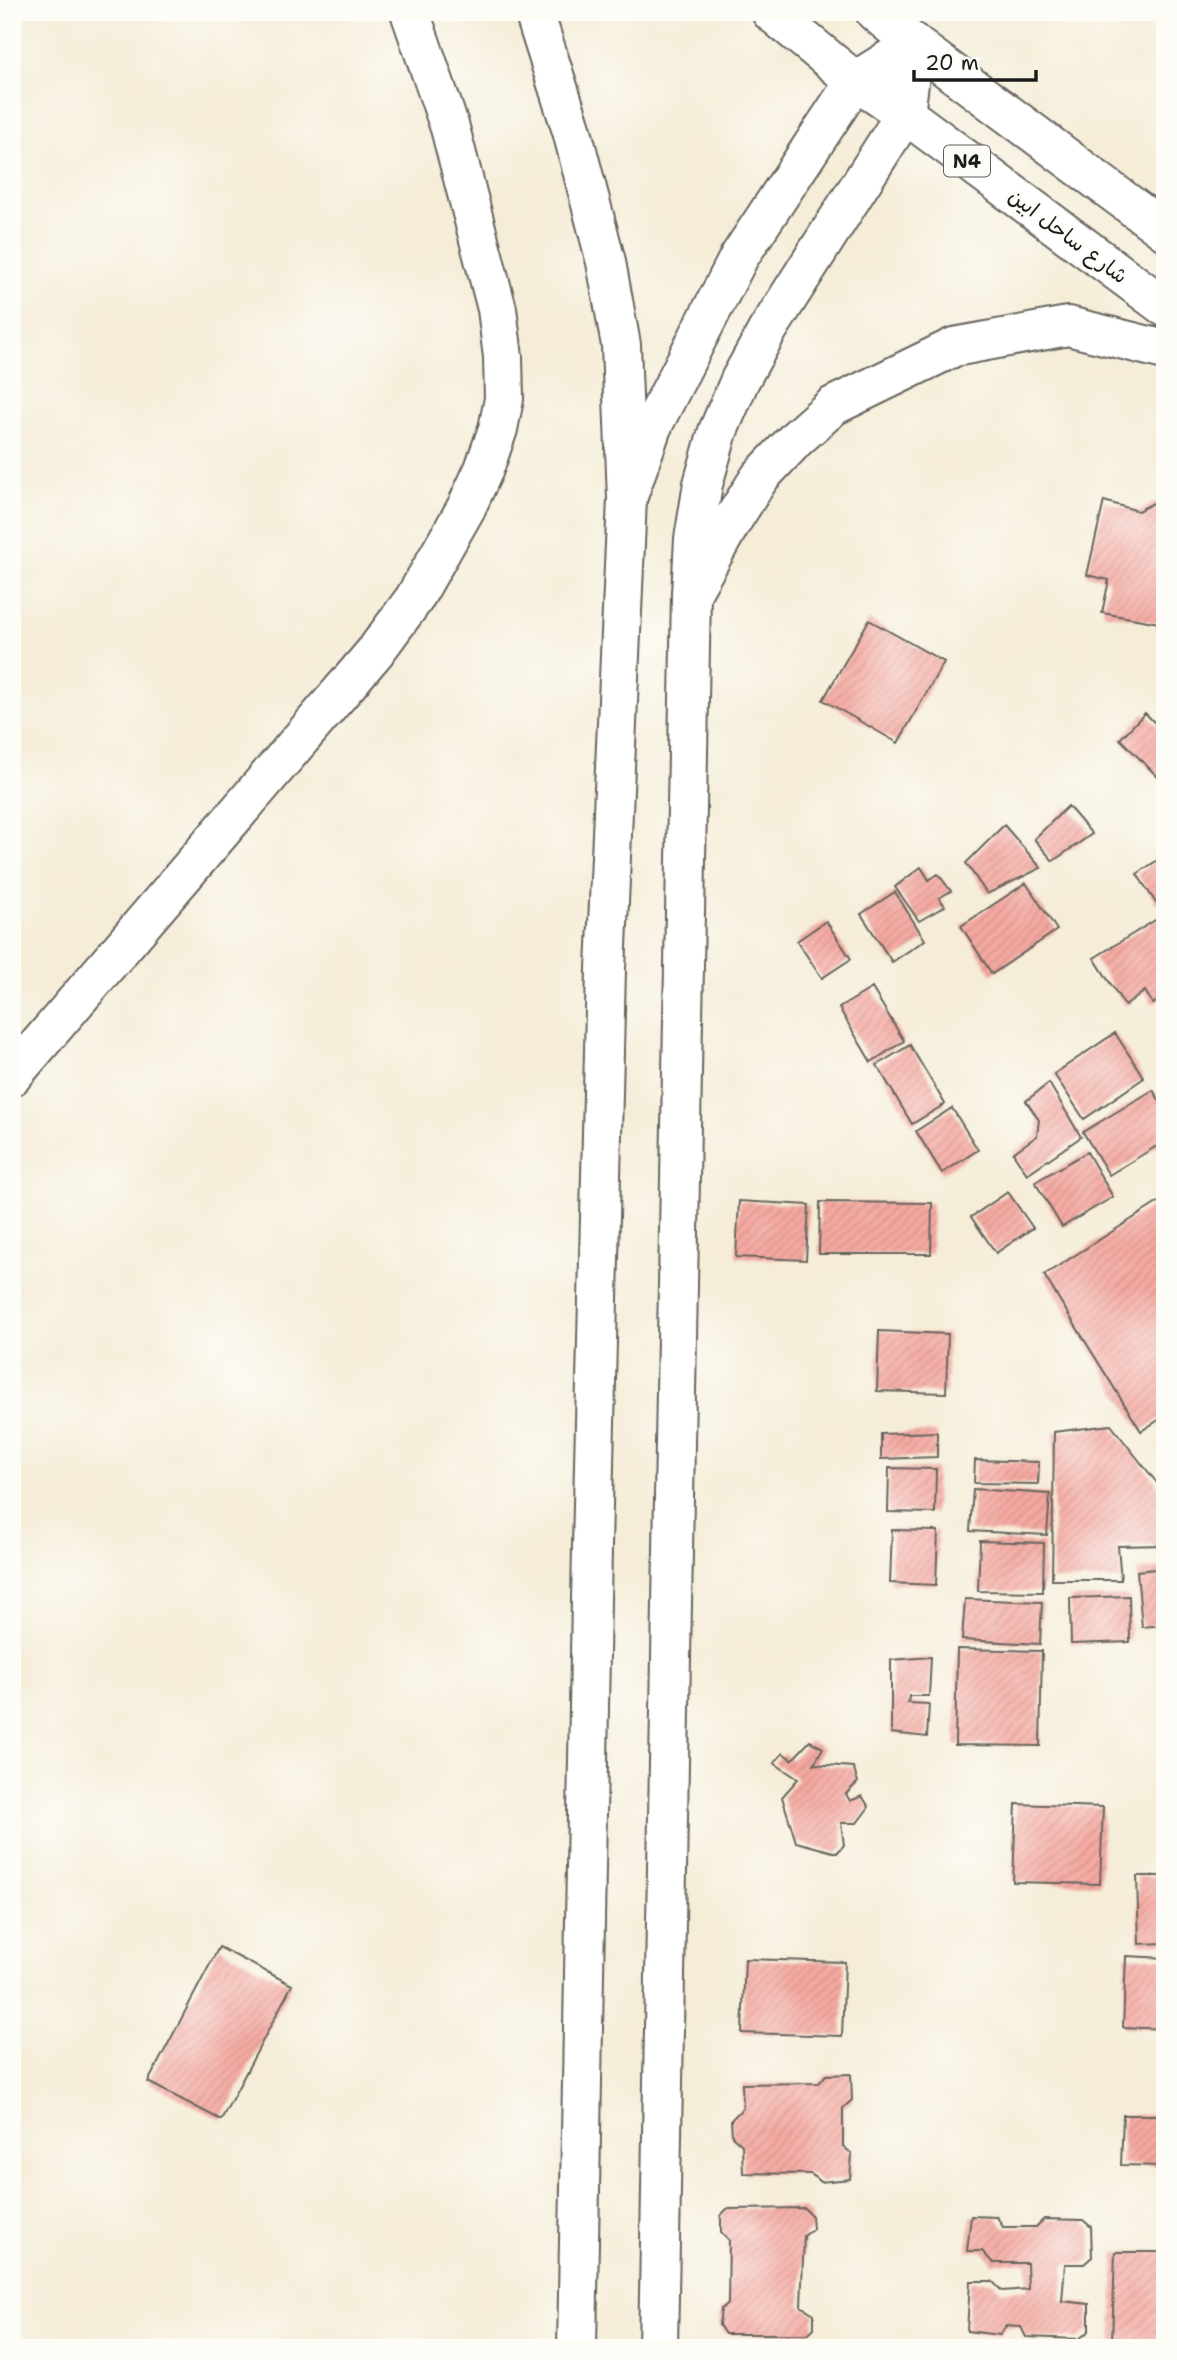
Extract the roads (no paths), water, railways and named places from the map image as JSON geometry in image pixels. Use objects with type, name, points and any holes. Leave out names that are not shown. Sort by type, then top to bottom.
[{"type":"main road","points":[[12,1076],[375,652],[414,599],[466,508],[484,469],[498,429],[504,399],[503,357],[497,309],[450,128],[410,12]]},
{"type":"main road","points":[[534,12],[572,131],[606,262],[621,345],[627,499],[606,969],[591,1561],[577,2348]]},
{"type":"main road","name":"شارع ساحل ابين","points":[[771,12],[855,81],[905,114],[1165,307]]},
{"type":"main road","points":[[875,12],[1165,231]]},
{"type":"main road","points":[[627,499],[652,427],[739,257],[855,81],[914,44]]},
{"type":"main road","points":[[657,2348],[694,539],[703,484],[718,431],[740,380],[767,331],[905,114],[914,44]]},
{"type":"main road","points":[[691,594],[760,477],[797,438],[833,406],[954,347],[1068,327],[1165,350]]}]
